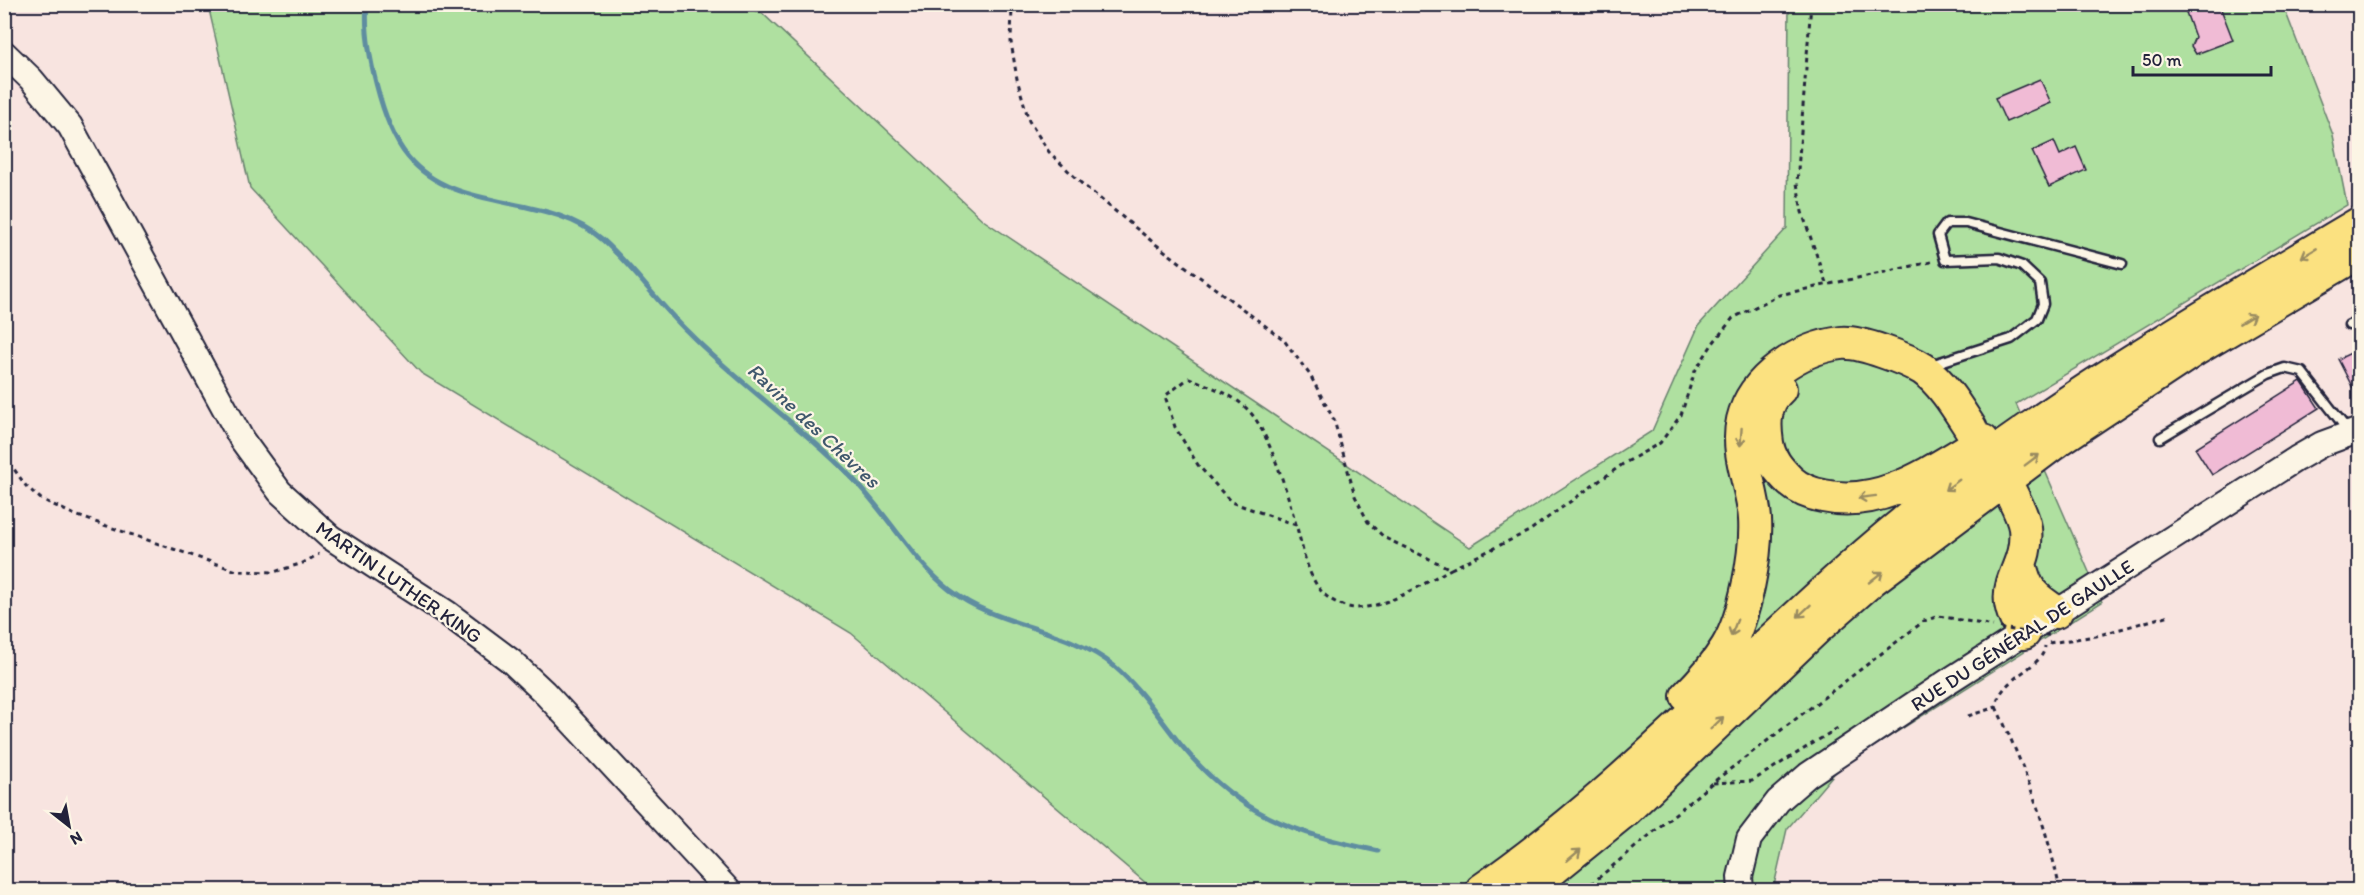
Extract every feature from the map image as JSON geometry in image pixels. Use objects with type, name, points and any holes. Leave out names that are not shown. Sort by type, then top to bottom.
[{"type":"highway","points":[[1876,350],[1833,357],[1800,371],[1775,393],[1764,419],[1768,451],[1778,470],[1796,486],[1840,500],[1874,497],[1902,487],[2159,342],[2360,223]]},
{"type":"highway","points":[[1527,891],[1627,809],[1817,628],[1874,579],[2057,441],[2196,349],[2360,252]]},
{"type":"highway","points":[[1482,891],[1530,857],[1691,716],[1875,546],[1949,487],[2159,342]]},
{"type":"highway","points":[[1530,857],[1557,818],[1694,689],[1728,645],[1751,568],[1755,519],[1740,447],[1743,420],[1751,399],[1775,371],[1806,353],[1843,343],[1876,350],[1922,369],[1935,380],[1971,429]]},
{"type":"highway","points":[[2009,489],[2025,530],[2020,564],[2008,596],[2012,612],[2042,631]]},
{"type":"street","name":"MARTIN LUTHER KING","points":[[4,53],[31,79],[70,126],[256,460],[280,492],[301,513],[338,543],[447,613],[511,661],[552,701],[728,891]]},
{"type":"street","name":"RUE DU GÉNÉRAL DE GAULLE","points":[[1741,891],[1740,878],[1749,839],[1778,801],[1808,775],[2042,631],[2296,459],[2355,432]]},
{"type":"lane","points":[[1922,369],[2011,339],[2037,319],[2043,304],[2040,283],[2022,266],[1999,258],[1945,260],[1938,235],[1942,228],[1953,221],[2122,264]]},
{"type":"lane","points":[[2349,325],[2360,321]]},
{"type":"lane","points":[[2160,438],[2268,374],[2285,368],[2302,372],[2355,432]]},
{"type":"path","points":[[1012,4],[1011,42],[1017,79],[1029,121],[1049,152],[1081,183],[1155,243],[1283,339],[1310,375],[1334,420],[1355,496],[1368,522],[1385,538],[1451,569]]},
{"type":"path","points":[[1811,4],[1797,183],[1802,212],[1826,283]]},
{"type":"path","points":[[1296,525],[1231,502],[1198,465],[1175,427],[1165,396],[1189,378],[1222,390],[1254,416],[1267,441],[1296,525],[1307,566],[1321,591],[1333,602],[1353,608],[1383,603],[1529,531],[1623,464],[1660,443],[1681,415],[1695,371],[1733,318],[1779,296],[1826,283],[1945,260]]},
{"type":"path","points":[[4,455],[26,486],[41,499],[75,515],[237,571],[274,572],[303,563],[338,543]]},
{"type":"path","points":[[1584,891],[1712,783],[1924,621],[1938,616],[2042,631],[2096,636],[2170,615]]},
{"type":"path","points":[[2042,631],[2039,659],[2010,681],[1997,699],[1996,707],[2019,755],[2053,858],[2060,891]]},
{"type":"path","points":[[1968,716],[1996,707]]},
{"type":"path","points":[[1712,783],[1752,781],[1849,721]]},
{"type":"green space","points":[[208,5],[742,5],[763,14],[983,220],[1470,547],[1652,431],[1699,325],[1787,228],[1789,5],[2283,5],[2333,135],[2347,205],[2016,404],[2102,602],[1838,769],[1787,829],[1773,890],[1154,890],[851,633],[421,373],[250,188]]},
{"type":"building","points":[[2183,4],[2219,4],[2233,40],[2196,54],[2191,46],[2195,37]]},
{"type":"building","points":[[2040,79],[2051,103],[2006,122],[1995,98]]},
{"type":"building","points":[[2054,141],[2060,155],[2076,147],[2086,170],[2049,187],[2032,151]]},
{"type":"building","points":[[2355,351],[2360,361],[2360,402],[2338,359]]},
{"type":"building","points":[[2301,381],[2319,408],[2212,475],[2195,448]]},
{"type":"waterway","name":"Ravine des Chèvres","points":[[367,4],[371,62],[390,126],[408,157],[428,175],[451,188],[476,196],[556,215],[581,225],[603,240],[677,321],[708,351],[814,442],[854,480],[924,565],[950,590],[969,603],[990,612],[1075,643],[1114,666],[1141,694],[1203,769],[1224,789],[1246,805],[1294,828],[1320,837],[1378,851]]}]
